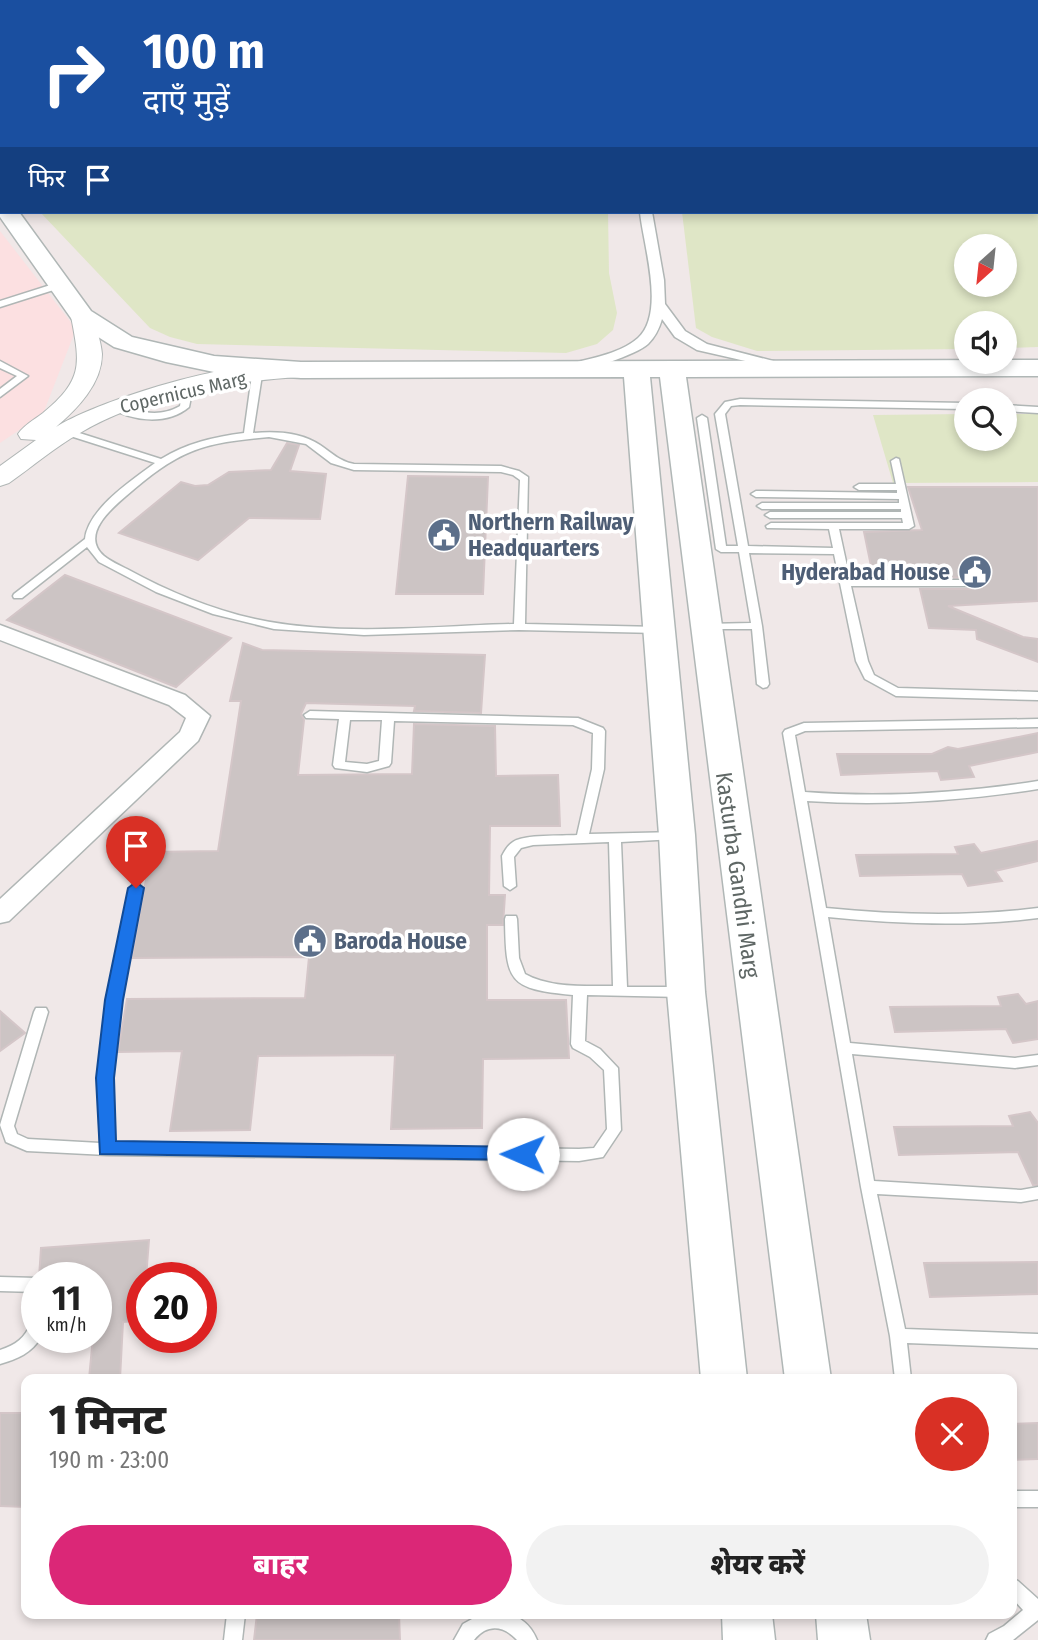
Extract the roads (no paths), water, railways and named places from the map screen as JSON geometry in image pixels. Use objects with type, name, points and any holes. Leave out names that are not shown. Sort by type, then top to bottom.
[{"type":"main road","points":[[9,214],[82,317],[124,341],[175,357],[214,364],[301,370],[1031,369]]},
{"type":"main road","points":[[636,370],[677,835],[686,992],[724,1374]]},
{"type":"main road","name":"Kasturba Gandhi Marg","points":[[672,371],[807,1374]]},
{"type":"main road","points":[[747,1619],[749,1640]]},
{"type":"main road","points":[[842,1619],[844,1640]]},
{"type":"street","points":[[562,370],[620,352],[642,341],[653,329],[660,307],[646,214]]},
{"type":"street","points":[[660,307],[680,334],[702,347],[766,364],[804,370]]},
{"type":"street","name":"Copernicus Marg","points":[[0,478],[66,424],[70,400],[86,373],[90,355],[82,317]]},
{"type":"street","name":"Copernicus Marg","points":[[0,455],[66,424],[115,407],[188,387],[301,370]]},
{"type":"street","points":[[0,632],[177,701],[198,716],[190,736],[0,914]]},
{"type":"lane","points":[[0,304],[60,285]]},
{"type":"lane","points":[[0,364],[23,376],[0,394]]},
{"type":"lane","points":[[248,436],[257,375]]},
{"type":"lane","points":[[763,684],[757,626],[720,414],[728,404],[954,406]]},
{"type":"lane","points":[[1017,409],[1038,410]]},
{"type":"lane","points":[[702,418],[721,549],[838,551]]},
{"type":"lane","points":[[66,424],[161,461]]},
{"type":"lane","points":[[519,627],[525,479],[501,469],[354,467],[325,457],[317,446],[299,439],[269,435],[248,436],[195,444],[161,461],[100,513],[92,527],[90,540],[98,556],[140,580],[221,613],[274,626],[319,630],[519,627],[659,630]]},
{"type":"lane","points":[[896,461],[904,501],[909,526],[833,526],[771,520],[904,501]]},
{"type":"lane","points":[[756,490],[904,501]]},
{"type":"lane","points":[[762,506],[904,501]]},
{"type":"lane","points":[[833,526],[862,662],[869,677],[879,685],[896,692],[1038,696]]},
{"type":"lane","points":[[18,596],[90,540]]},
{"type":"lane","points":[[845,583],[972,583]]},
{"type":"lane","points":[[706,627],[757,626]]},
{"type":"lane","points":[[310,715],[574,721],[589,724],[598,730],[597,769],[582,839]]},
{"type":"lane","points":[[345,715],[339,765],[367,768],[385,763],[388,717]]},
{"type":"lane","points":[[902,1374],[898,1336],[868,1187],[789,733],[796,728],[1038,723]]},
{"type":"lane","points":[[799,796],[908,801],[972,796],[1038,785]]},
{"type":"lane","points":[[510,886],[508,856],[517,845],[533,841],[677,835]]},
{"type":"lane","points":[[615,838],[620,991]]},
{"type":"lane","points":[[107,1149],[106,1065],[114,1000],[136,888]]},
{"type":"lane","points":[[820,912],[926,922],[991,920],[1038,913]]},
{"type":"lane","points":[[512,919],[514,969],[522,980],[538,986],[580,990],[686,992]]},
{"type":"lane","points":[[41,1012],[7,1126],[11,1138],[27,1145],[107,1149],[598,1153],[614,1130],[611,1068],[595,1053],[578,1044],[580,990]]},
{"type":"lane","points":[[844,1048],[1015,1063],[1038,1060]]},
{"type":"lane","points":[[868,1187],[1021,1196],[1038,1193]]},
{"type":"lane","points":[[0,1284],[21,1285]]},
{"type":"lane","points":[[898,1336],[1038,1341]]},
{"type":"lane","points":[[0,1357],[21,1350]]},
{"type":"lane","points":[[1017,1499],[1038,1499]]},
{"type":"lane","points":[[995,1640],[1038,1610],[1017,1591]]},
{"type":"lane","points":[[233,1640],[235,1619]]},
{"type":"lane","points":[[463,1640],[471,1628],[490,1619],[512,1622],[523,1628]]},
{"type":"place","name":"Northern Railway Headquarters","points":[[444,535]]},
{"type":"place","name":"Hyderabad House","points":[[975,572]]},
{"type":"place","name":"Baroda House","points":[[310,941]]}]
